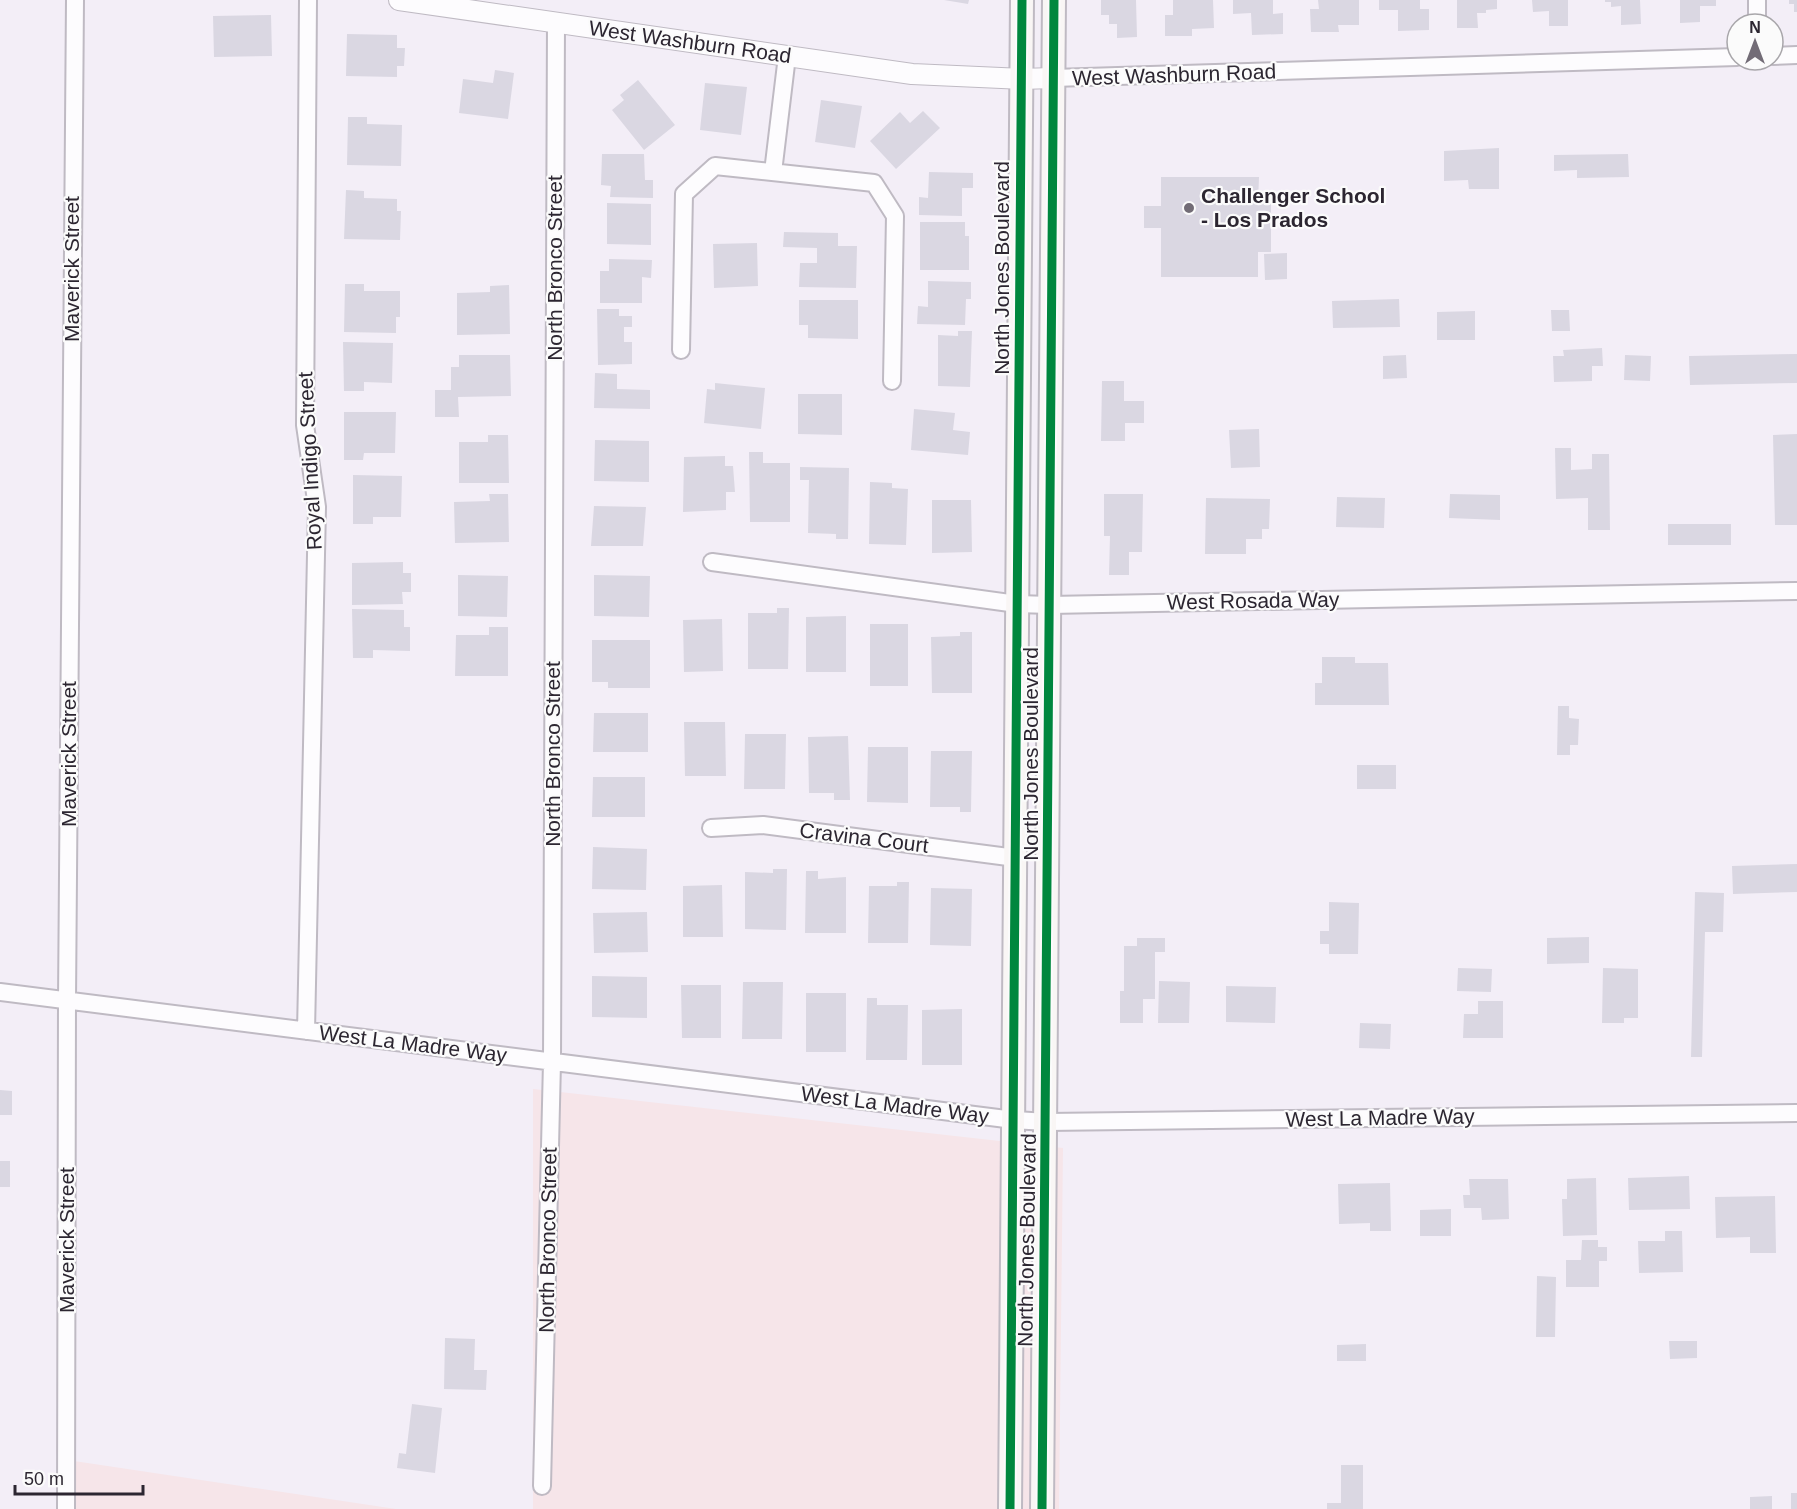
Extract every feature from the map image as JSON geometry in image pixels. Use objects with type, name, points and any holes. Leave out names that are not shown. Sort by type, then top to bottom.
[{"type":"main road","name":"North Jones Boulevard","points":[[1010,1509],[1022,0]]},
{"type":"main road","name":"North Jones Boulevard","points":[[1042,1509],[1047,1122],[1054,0]]},
{"type":"street","name":"Maverick Street","points":[[66,1509],[67,1000],[75,0]]},
{"type":"street","name":"Royal Indigo Street","points":[[306,1030],[316,507],[305,424],[308,0]]},
{"type":"street","name":"West Washburn Road","points":[[399,0],[912,74],[1021,79],[1725,57]]},
{"type":"street","name":"North Bronco Street","points":[[542,1486],[552,1062],[556,22]]},
{"type":"street","points":[[773,172],[788,56]]},
{"type":"street","points":[[681,350],[684,194],[716,166],[874,183],[895,216],[891,381]]},
{"type":"street","name":"West Rosada Way","points":[[712,562],[1017,604],[1050,605],[1797,591]]},
{"type":"street","name":"Cravina Court","points":[[711,828],[763,825],[1016,858]]},
{"type":"street","name":"West La Madre Way","points":[[0,992],[1014,1120],[1047,1122],[1797,1113]]},
{"type":"shaded area","points":[[533,1089],[1063,1148],[1059,1509],[533,1509]]},
{"type":"shaded area","points":[[74,1461],[396,1509],[74,1509]]},
{"type":"building","points":[[944,0],[969,0],[968,4]]},
{"type":"building","points":[[1101,0],[1136,0],[1137,37],[1117,38],[1117,24],[1109,24],[1109,15],[1101,15]]},
{"type":"building","points":[[1173,0],[1213,0],[1214,28],[1192,29],[1192,36],[1165,36],[1165,15],[1173,15]]},
{"type":"building","points":[[1233,0],[1273,0],[1273,14],[1283,13],[1283,34],[1252,35],[1251,13],[1233,14]]},
{"type":"building","points":[[1318,0],[1359,0],[1359,25],[1338,25],[1339,32],[1311,32],[1310,9],[1319,9]]},
{"type":"building","points":[[1379,0],[1420,0],[1420,9],[1429,9],[1429,30],[1398,31],[1398,10],[1379,10]]},
{"type":"building","points":[[1457,0],[1497,0],[1497,9],[1477,13],[1478,28],[1457,28]]},
{"type":"building","points":[[1532,0],[1568,0],[1568,26],[1549,26],[1549,11],[1533,12]]},
{"type":"building","points":[[1605,0],[1640,0],[1641,24],[1621,25],[1621,6],[1611,7],[1611,2],[1605,2]]},
{"type":"building","points":[[1680,0],[1716,0],[1716,6],[1700,6],[1700,22],[1680,23]]},
{"type":"building","points":[[1789,0],[1797,0],[1797,12],[1794,12],[1794,4],[1789,4]]},
{"type":"building","points":[[271,15],[272,56],[214,57],[213,16]]},
{"type":"building","points":[[347,34],[397,35],[397,48],[405,48],[404,66],[397,66],[397,77],[346,76]]},
{"type":"building","points":[[495,70],[514,73],[508,119],[459,113],[463,79],[493,83]]},
{"type":"building","points":[[638,80],[675,125],[644,150],[612,110],[624,100],[620,95]]},
{"type":"building","points":[[705,83],[747,87],[741,135],[700,130]]},
{"type":"building","points":[[821,100],[862,106],[855,148],[815,142]]},
{"type":"building","points":[[923,111],[940,128],[896,169],[870,141],[900,112],[910,123]]},
{"type":"building","points":[[348,117],[367,117],[367,124],[402,125],[401,166],[347,165]]},
{"type":"building","points":[[1499,148],[1499,189],[1469,189],[1468,180],[1444,181],[1444,151]]},
{"type":"building","points":[[602,154],[644,154],[645,180],[653,180],[653,198],[610,197],[611,186],[601,185]]},
{"type":"building","points":[[1628,154],[1629,177],[1577,178],[1577,170],[1554,171],[1554,155]]},
{"type":"building","points":[[929,172],[973,173],[973,188],[962,188],[962,216],[919,215],[919,197],[928,198]]},
{"type":"building","points":[[1161,177],[1259,177],[1258,202],[1271,201],[1271,252],[1258,252],[1258,277],[1161,277],[1161,228],[1144,228],[1144,206],[1161,206]]},
{"type":"building","points":[[346,190],[364,191],[364,198],[397,199],[397,211],[401,211],[400,240],[344,239]]},
{"type":"building","points":[[607,203],[651,204],[651,245],[607,244]]},
{"type":"building","points":[[920,222],[965,222],[965,236],[969,236],[969,270],[920,270]]},
{"type":"building","points":[[784,232],[838,233],[838,246],[857,246],[856,288],[799,287],[800,263],[817,263],[817,248],[783,247]]},
{"type":"building","points":[[757,243],[758,286],[714,288],[713,244]]},
{"type":"building","points":[[1287,253],[1287,279],[1265,280],[1264,254]]},
{"type":"building","points":[[609,259],[652,260],[651,278],[642,277],[642,303],[600,303],[600,271],[609,271]]},
{"type":"building","points":[[928,281],[971,282],[971,299],[966,299],[965,325],[917,324],[918,306],[928,307]]},
{"type":"building","points":[[345,284],[364,284],[364,291],[400,291],[400,317],[396,317],[396,333],[344,332]]},
{"type":"building","points":[[509,285],[510,334],[457,335],[457,293],[490,292],[490,286]]},
{"type":"building","points":[[1399,299],[1400,327],[1333,328],[1332,301]]},
{"type":"building","points":[[799,300],[858,300],[858,339],[808,338],[808,325],[799,325]]},
{"type":"building","points":[[597,309],[619,309],[619,316],[632,316],[632,327],[624,327],[624,342],[632,342],[632,364],[598,365]]},
{"type":"building","points":[[1551,310],[1569,310],[1570,331],[1552,331]]},
{"type":"building","points":[[1475,311],[1475,340],[1437,340],[1437,312]]},
{"type":"building","points":[[958,331],[972,331],[970,387],[938,386],[938,335],[958,336]]},
{"type":"building","points":[[343,342],[393,343],[392,383],[364,382],[364,391],[344,391]]},
{"type":"building","points":[[1602,348],[1603,366],[1592,366],[1592,381],[1554,382],[1553,356],[1564,356],[1563,350]]},
{"type":"building","points":[[1797,354],[1797,383],[1690,385],[1689,356]]},
{"type":"building","points":[[459,355],[510,355],[511,396],[458,397],[459,417],[435,417],[435,390],[451,390],[451,367],[459,367]]},
{"type":"building","points":[[1406,355],[1407,378],[1383,379],[1383,356]]},
{"type":"building","points":[[1625,355],[1651,356],[1650,381],[1624,380]]},
{"type":"building","points":[[595,373],[617,374],[617,389],[650,390],[650,409],[594,408]]},
{"type":"building","points":[[1102,381],[1124,381],[1124,401],[1144,401],[1144,423],[1125,423],[1125,441],[1101,441]]},
{"type":"building","points":[[715,383],[765,388],[761,429],[704,423],[707,389],[715,390]]},
{"type":"building","points":[[798,394],[842,394],[842,435],[798,434]]},
{"type":"building","points":[[914,409],[955,413],[953,430],[970,432],[968,455],[911,450]]},
{"type":"building","points":[[344,412],[396,412],[395,453],[364,453],[363,460],[344,460]]},
{"type":"building","points":[[1259,429],[1260,467],[1231,468],[1229,430]]},
{"type":"building","points":[[1797,434],[1797,525],[1775,525],[1773,435]]},
{"type":"building","points":[[488,435],[508,435],[509,483],[459,483],[459,442],[488,442]]},
{"type":"building","points":[[595,440],[649,441],[649,482],[594,481]]},
{"type":"building","points":[[1555,448],[1571,448],[1571,470],[1592,469],[1592,454],[1609,454],[1610,530],[1588,530],[1588,498],[1556,499]]},
{"type":"building","points":[[749,452],[763,452],[763,463],[790,463],[790,522],[750,522]]},
{"type":"building","points":[[725,456],[725,466],[733,466],[735,492],[726,492],[726,510],[683,512],[684,457]]},
{"type":"building","points":[[800,467],[849,468],[848,539],[836,539],[836,534],[808,533],[809,480],[800,480]]},
{"type":"building","points":[[353,475],[402,476],[401,517],[373,517],[373,524],[353,524]]},
{"type":"building","points":[[870,482],[892,483],[892,488],[908,489],[906,545],[869,544]]},
{"type":"building","points":[[489,494],[508,494],[509,542],[455,543],[454,502],[490,501]]},
{"type":"building","points":[[1104,494],[1143,494],[1142,552],[1129,552],[1129,575],[1109,575],[1110,536],[1104,536]]},
{"type":"building","points":[[1450,494],[1500,495],[1500,520],[1449,518]]},
{"type":"building","points":[[1337,497],[1385,498],[1384,528],[1336,527]]},
{"type":"building","points":[[1206,498],[1270,499],[1269,529],[1262,529],[1262,539],[1246,539],[1246,554],[1205,554]]},
{"type":"building","points":[[932,500],[971,500],[972,552],[932,553]]},
{"type":"building","points":[[594,506],[646,507],[643,546],[591,546]]},
{"type":"building","points":[[1668,524],[1731,524],[1731,545],[1668,545]]},
{"type":"building","points":[[403,562],[403,573],[411,573],[411,592],[402,592],[403,604],[352,605],[352,563]]},
{"type":"building","points":[[458,575],[508,576],[507,617],[458,616]]},
{"type":"building","points":[[594,575],[650,576],[649,617],[594,616]]},
{"type":"building","points":[[777,608],[789,608],[788,669],[748,669],[748,613],[777,613]]},
{"type":"building","points":[[352,609],[404,610],[404,627],[410,627],[410,651],[373,650],[373,658],[353,658]]},
{"type":"building","points":[[846,616],[846,672],[806,672],[806,617]]},
{"type":"building","points":[[722,619],[723,671],[684,672],[683,620]]},
{"type":"building","points":[[870,624],[908,624],[908,686],[870,686]]},
{"type":"building","points":[[489,627],[508,627],[508,676],[455,676],[456,635],[489,635]]},
{"type":"building","points":[[960,632],[972,632],[972,693],[932,693],[931,637],[960,636]]},
{"type":"building","points":[[592,640],[650,640],[650,688],[608,688],[608,682],[592,682]]},
{"type":"building","points":[[1322,657],[1355,657],[1355,663],[1388,663],[1389,705],[1315,705],[1315,683],[1322,683]]},
{"type":"building","points":[[1558,706],[1569,706],[1569,718],[1579,719],[1578,745],[1570,745],[1570,755],[1557,755]]},
{"type":"building","points":[[594,713],[648,713],[648,752],[593,752]]},
{"type":"building","points":[[684,722],[725,722],[726,776],[685,776]]},
{"type":"building","points":[[745,734],[786,734],[785,789],[744,789]]},
{"type":"building","points":[[848,736],[850,800],[834,800],[834,793],[809,793],[808,737]]},
{"type":"building","points":[[868,747],[908,747],[908,803],[867,802]]},
{"type":"building","points":[[931,751],[972,751],[971,812],[960,812],[960,807],[930,807]]},
{"type":"building","points":[[1357,765],[1396,765],[1396,789],[1357,789]]},
{"type":"building","points":[[593,777],[645,777],[645,817],[592,817]]},
{"type":"building","points":[[593,847],[647,849],[646,890],[592,889]]},
{"type":"building","points":[[1797,864],[1797,892],[1733,894],[1732,866]]},
{"type":"building","points":[[773,869],[787,869],[786,930],[745,929],[745,872],[773,873]]},
{"type":"building","points":[[806,871],[818,871],[818,879],[846,877],[846,933],[805,933]]},
{"type":"building","points":[[897,882],[909,882],[908,943],[868,943],[869,886],[897,886]]},
{"type":"building","points":[[722,885],[723,937],[683,937],[683,886]]},
{"type":"building","points":[[931,888],[972,889],[971,946],[930,945]]},
{"type":"building","points":[[1695,892],[1724,893],[1723,932],[1705,932],[1702,1057],[1691,1057]]},
{"type":"building","points":[[1329,902],[1359,903],[1358,954],[1329,954],[1329,944],[1320,944],[1320,931],[1329,931]]},
{"type":"building","points":[[647,912],[648,952],[594,953],[593,913]]},
{"type":"building","points":[[1589,937],[1589,963],[1547,964],[1547,938]]},
{"type":"building","points":[[1137,938],[1165,938],[1165,952],[1155,952],[1155,999],[1143,999],[1143,1023],[1120,1023],[1120,991],[1124,991],[1124,946],[1137,946]]},
{"type":"building","points":[[1458,968],[1492,969],[1491,992],[1457,991]]},
{"type":"building","points":[[1603,968],[1638,969],[1638,1018],[1624,1018],[1624,1023],[1602,1023]]},
{"type":"building","points":[[592,976],[647,977],[647,1018],[592,1017]]},
{"type":"building","points":[[1159,981],[1190,982],[1189,1023],[1158,1023]]},
{"type":"building","points":[[743,982],[783,982],[782,1039],[742,1039]]},
{"type":"building","points":[[681,985],[721,985],[721,1038],[682,1038]]},
{"type":"building","points":[[1226,986],[1276,987],[1275,1023],[1226,1022]]},
{"type":"building","points":[[806,993],[846,993],[846,1052],[806,1052]]},
{"type":"building","points":[[867,998],[877,998],[877,1005],[908,1005],[907,1060],[866,1060]]},
{"type":"building","points":[[1478,1001],[1503,1001],[1503,1038],[1463,1038],[1464,1014],[1478,1014]]},
{"type":"building","points":[[962,1009],[962,1065],[922,1065],[922,1010]]},
{"type":"building","points":[[1360,1023],[1391,1024],[1390,1049],[1359,1048]]},
{"type":"building","points":[[0,1090],[12,1091],[12,1115],[0,1115]]},
{"type":"building","points":[[0,1161],[10,1161],[10,1187],[0,1187]]},
{"type":"building","points":[[1689,1176],[1690,1209],[1629,1210],[1628,1178]]},
{"type":"building","points":[[1596,1178],[1597,1235],[1563,1236],[1562,1199],[1567,1199],[1567,1179]]},
{"type":"building","points":[[1469,1179],[1508,1179],[1509,1219],[1482,1220],[1481,1208],[1464,1208],[1463,1195],[1470,1195]]},
{"type":"building","points":[[1390,1183],[1391,1231],[1370,1231],[1370,1223],[1339,1224],[1338,1184]]},
{"type":"building","points":[[1775,1196],[1776,1253],[1750,1253],[1750,1237],[1716,1238],[1715,1197]]},
{"type":"building","points":[[1451,1209],[1451,1236],[1420,1236],[1420,1210]]},
{"type":"building","points":[[1665,1231],[1682,1231],[1683,1272],[1639,1273],[1638,1241],[1665,1241]]},
{"type":"building","points":[[1582,1240],[1598,1240],[1598,1247],[1607,1247],[1607,1261],[1599,1261],[1599,1287],[1566,1287],[1566,1260],[1581,1260]]},
{"type":"building","points":[[1537,1276],[1556,1277],[1555,1337],[1536,1337]]},
{"type":"building","points":[[445,1338],[475,1339],[474,1370],[487,1370],[486,1390],[444,1389]]},
{"type":"building","points":[[1669,1341],[1697,1341],[1697,1358],[1670,1359]]},
{"type":"building","points":[[1366,1344],[1366,1361],[1337,1361],[1337,1345]]},
{"type":"building","points":[[412,1404],[442,1408],[435,1473],[397,1468],[399,1453],[406,1454]]},
{"type":"building","points":[[1341,1465],[1363,1465],[1363,1509],[1327,1509],[1327,1503],[1341,1503]]},
{"type":"building","points":[[1791,1493],[1797,1493],[1797,1509],[1791,1509]]},
{"type":"building","points":[[1772,1496],[1772,1509],[1750,1509],[1750,1497]]},
{"type":"cycle path","points":[[1010,1509],[1022,0]]},
{"type":"cycle path","points":[[1042,1509],[1054,0]]},
{"type":"place","name":"Challenger School - Los Prados","points":[[1189,208]]}]
